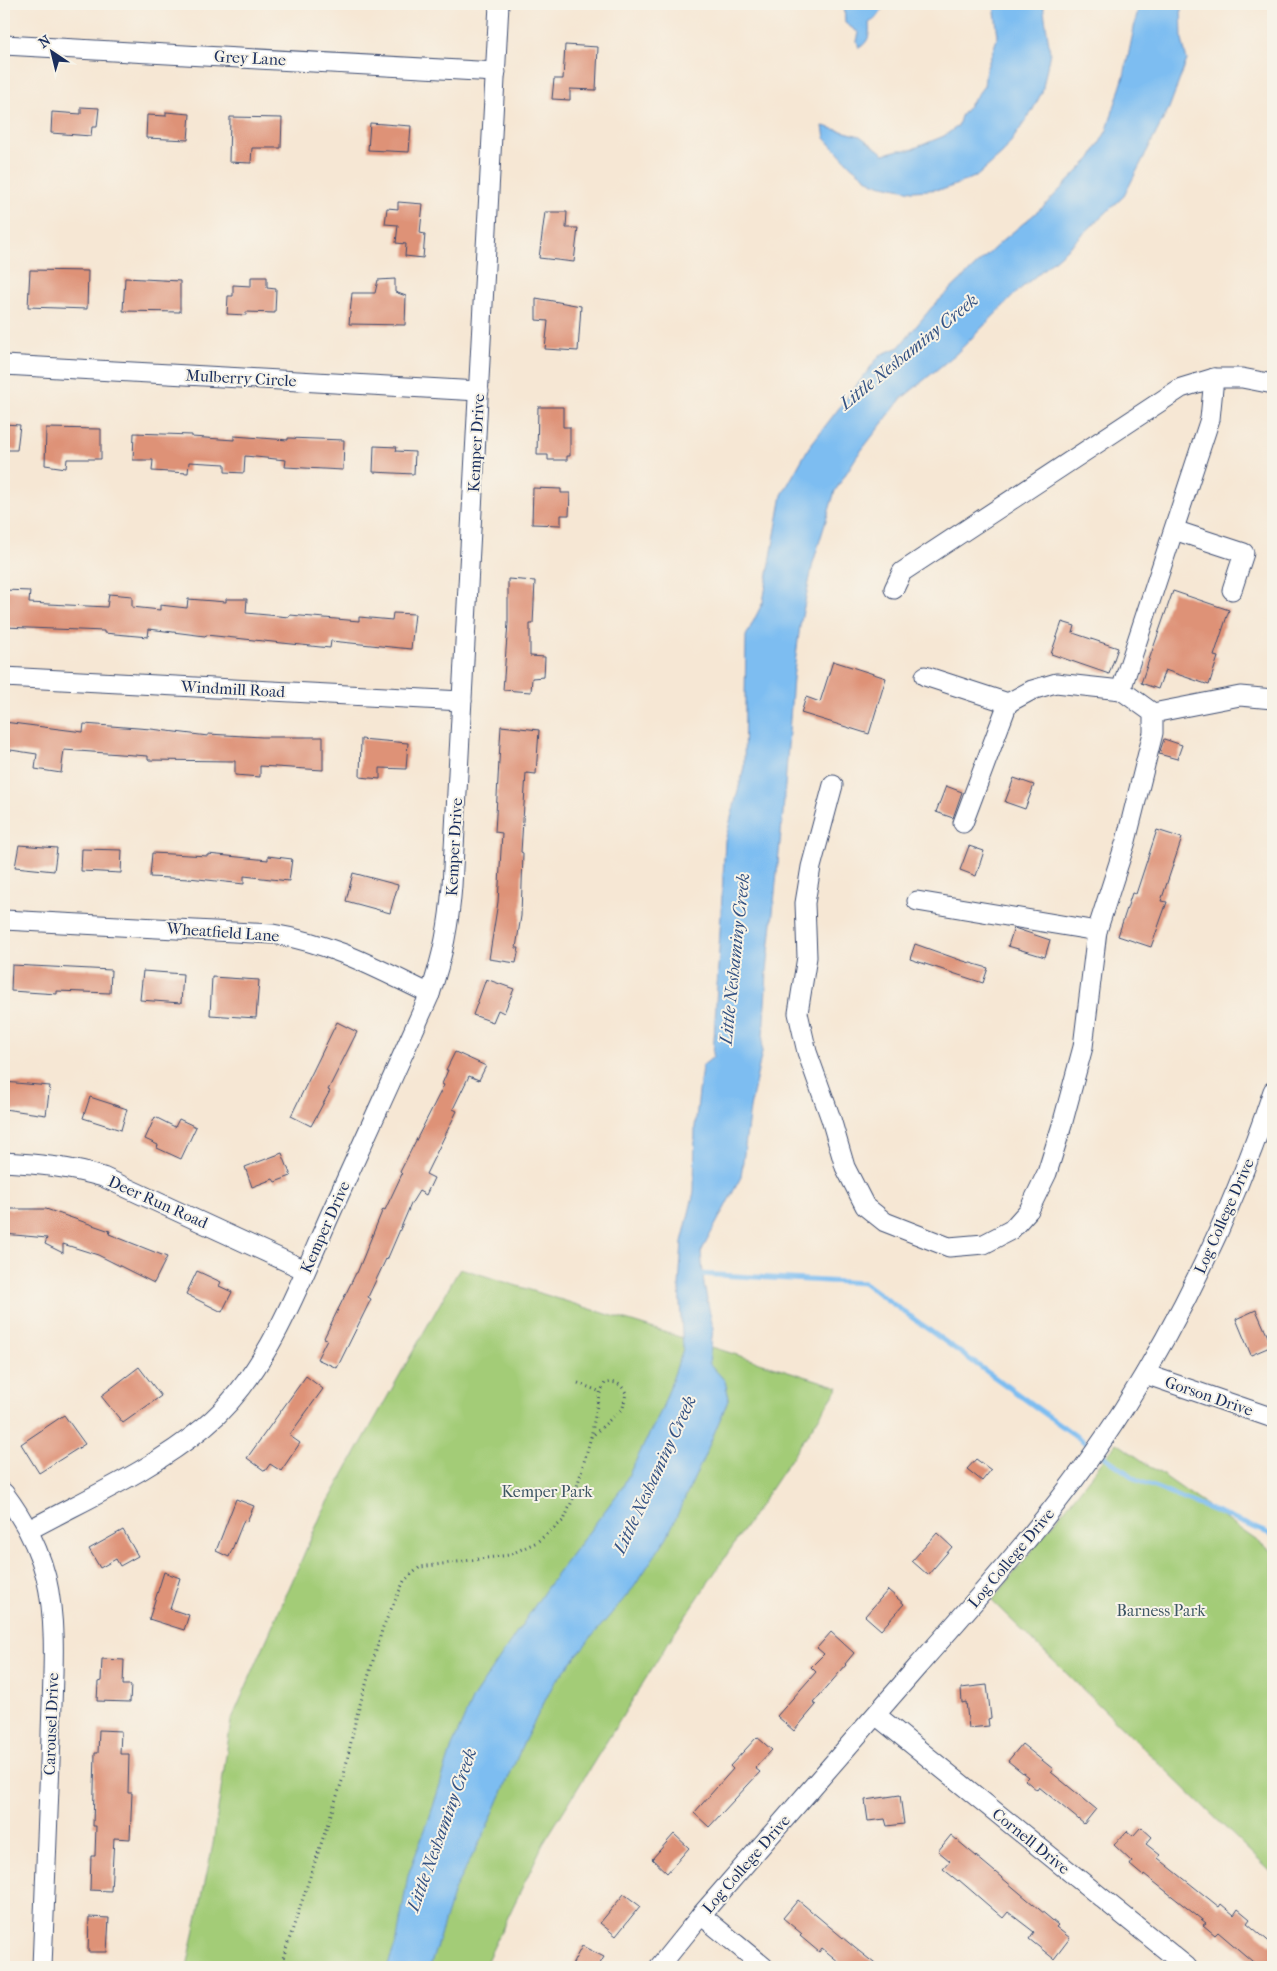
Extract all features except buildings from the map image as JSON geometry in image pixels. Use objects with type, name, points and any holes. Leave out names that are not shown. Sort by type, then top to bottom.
[{"type":"street","name":"Kemper Drive","points":[[28,1530],[176,1449],[205,1427],[239,1390],[266,1353],[306,1270],[430,994],[442,958],[449,922],[499,4]]},
{"type":"street","name":"Grey Lane","points":[[4,45],[496,72]]},
{"type":"street","name":"Mulberry Circle","points":[[4,365],[479,391]]},
{"type":"street","points":[[894,589],[902,572],[1181,388],[1214,378],[1242,378],[1273,384]]},
{"type":"street","points":[[1121,690],[1210,419],[1214,378]]},
{"type":"street","points":[[1174,530],[1244,554],[1232,590]]},
{"type":"street","points":[[925,676],[1008,703]]},
{"type":"street","name":"Windmill Road","points":[[4,677],[462,701]]},
{"type":"street","points":[[962,823],[1008,703],[1032,690],[1056,683],[1121,690],[1153,713],[1240,696],[1273,699]]},
{"type":"street","points":[[833,785],[811,867],[805,903],[807,957],[798,1013],[806,1052],[831,1119],[845,1167],[865,1206],[885,1222],[949,1247],[984,1244],[1011,1230],[1029,1210],[1047,1173],[1083,1046],[1097,931],[1126,842],[1153,732],[1153,713]]},
{"type":"street","points":[[917,901],[1097,931]]},
{"type":"street","name":"Wheatfield Lane","points":[[4,920],[273,934],[293,937],[350,954],[430,994]]},
{"type":"street","name":"Log College Drive","points":[[660,1967],[701,1915],[1030,1537],[1089,1460],[1145,1374],[1181,1310],[1265,1142],[1273,1091]]},
{"type":"street","name":"Deer Run Road","points":[[4,1162],[77,1169],[103,1177],[306,1270]]},
{"type":"street","name":"Gorson Drive","points":[[1145,1374],[1273,1418]]},
{"type":"street","name":"Carousel Drive","points":[[4,1492],[16,1508],[37,1548],[46,1576],[52,1606],[53,1669],[42,1967]]},
{"type":"street","name":"Cornell Drive","points":[[876,1715],[1186,1967]]},
{"type":"street","points":[[701,1915],[764,1967]]},
{"type":"path","points":[[280,1967],[344,1775],[356,1718],[383,1627],[404,1581],[420,1567],[509,1555],[536,1542],[564,1520],[575,1494],[591,1437],[600,1392],[605,1383],[613,1382],[622,1385],[626,1393],[623,1408],[591,1437]]},
{"type":"path","points":[[578,1383],[600,1392]]},
{"type":"green space","name":"Kemper Park","points":[[460,1268],[839,1387],[671,1638],[543,1844],[484,1967],[187,1967],[213,1844],[231,1721],[322,1513]]},
{"type":"green space","name":"Barness Park","points":[[1117,1443],[1273,1552],[1273,1874],[992,1601]]},
{"type":"water","points":[[844,4],[886,4],[875,19],[869,23],[868,38],[859,48],[857,41],[859,33],[845,23]]},
{"type":"water","points":[[994,4],[1043,4],[1050,52],[1042,92],[1031,113],[1003,153],[977,176],[945,189],[912,191],[873,183],[851,166],[825,138],[823,126],[860,136],[884,154],[899,150],[910,150],[944,136],[958,126],[961,116],[984,86],[986,70],[998,36]]},
{"type":"water","name":"Little Neshaminy Creek","points":[[1139,4],[1181,4],[1182,40],[1187,60],[1169,108],[1124,196],[1018,291],[957,353],[901,399],[857,456],[835,491],[813,563],[800,626],[793,678],[783,813],[767,972],[762,1052],[750,1108],[741,1177],[701,1252],[704,1285],[713,1328],[709,1363],[725,1381],[729,1398],[667,1537],[634,1587],[553,1685],[524,1742],[484,1834],[455,1888],[430,1967],[387,1967],[397,1940],[408,1875],[429,1819],[453,1744],[473,1698],[548,1586],[622,1488],[662,1409],[683,1349],[679,1287],[682,1242],[694,1192],[695,1127],[702,1066],[713,1057],[725,841],[744,767],[746,636],[763,602],[782,495],[809,447],[880,355],[899,347],[932,307],[1002,241],[1043,207],[1091,158],[1107,130],[1124,76]]},
{"type":"waterway","points":[[698,1274],[864,1283],[1137,1480],[1273,1535]]}]
